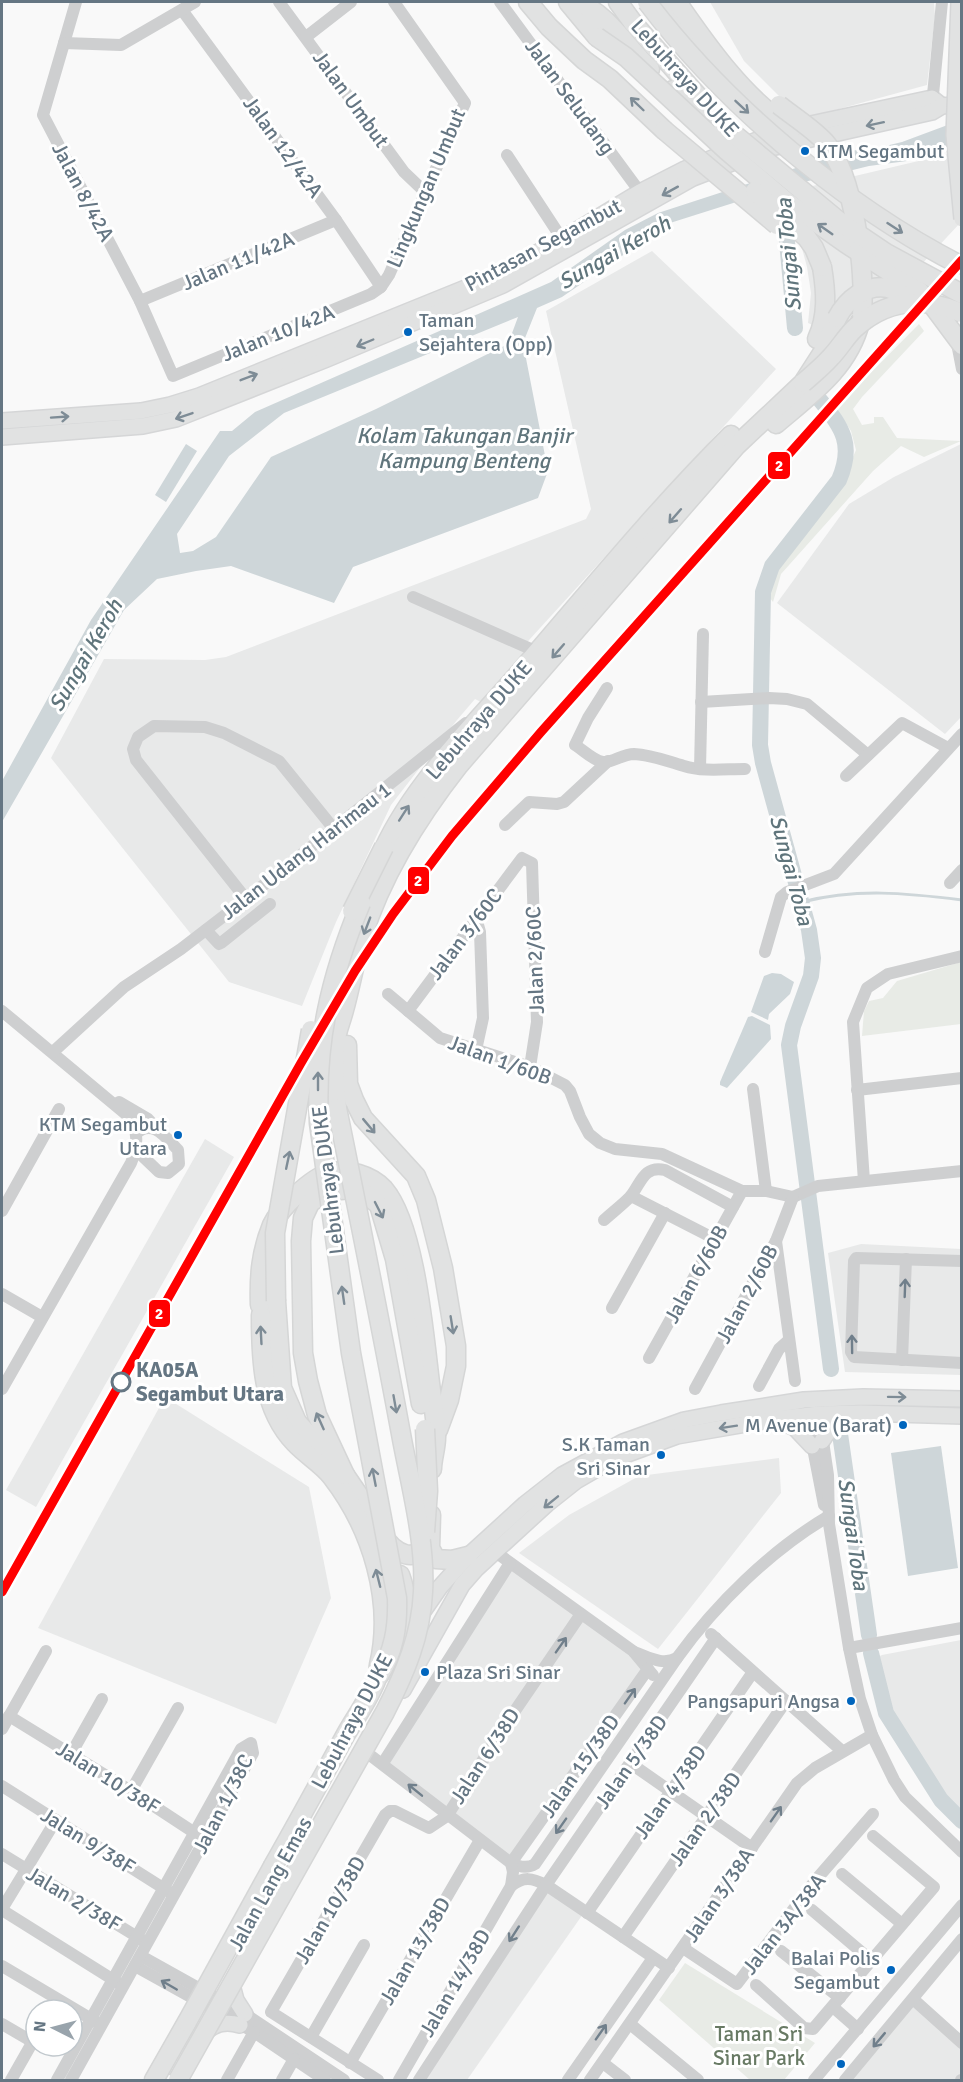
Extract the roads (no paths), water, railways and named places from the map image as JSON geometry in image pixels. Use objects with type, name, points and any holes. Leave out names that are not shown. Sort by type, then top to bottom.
[{"type":"highway","points":[[528,2],[549,27],[584,60],[610,79],[663,130],[793,237],[822,267]]},
{"type":"highway","points":[[542,2],[591,53],[610,79]]},
{"type":"highway","points":[[568,2],[615,59],[674,119],[801,231],[814,248],[822,267],[826,299],[824,320],[797,380]]},
{"type":"highway","points":[[578,2],[595,10],[607,20],[646,65],[684,100],[723,125]]},
{"type":"highway","name":"Lebuhraya DUKE","points":[[618,2],[723,125],[840,222],[886,253],[962,294]]},
{"type":"highway","name":"Lebuhraya DUKE","points":[[647,2],[685,48],[739,105],[801,159],[896,229],[962,266]]},
{"type":"highway","points":[[662,2],[716,81]]},
{"type":"highway","points":[[677,2],[728,70],[773,118],[792,128]]},
{"type":"highway","points":[[692,2],[758,87],[826,143],[845,181],[853,210],[863,279],[862,315],[857,334],[846,357],[826,380],[729,465],[714,472]]},
{"type":"highway","points":[[597,37],[626,57],[727,151],[787,202],[919,291],[962,345]]},
{"type":"highway","points":[[797,380],[823,352],[844,305],[854,296],[866,290],[889,288],[903,295],[950,331]]},
{"type":"highway","points":[[797,380],[831,357],[854,330],[878,312],[895,305],[928,303],[944,305],[962,313]]},
{"type":"highway","name":"Lebuhraya DUKE","points":[[179,2080],[399,1684],[417,1635],[422,1610],[424,1574],[418,1529],[334,1078],[338,1024],[344,1011],[350,980],[364,933],[381,889],[404,843],[459,765],[736,446],[797,380]]},
{"type":"highway","name":"Lebuhraya DUKE","points":[[154,2080],[389,1657],[397,1628],[397,1598],[351,1353],[320,1123],[318,1087],[321,1035],[328,1001],[351,928],[384,847],[398,822],[429,778],[681,485],[797,380]]},
{"type":"highway","points":[[384,847],[344,930],[324,978],[314,1012],[275,1233],[276,1301],[282,1388],[297,1422],[345,1475],[369,1510],[403,1583],[406,1599],[403,1632],[394,1664]]},
{"type":"highway","points":[[344,1011],[347,1019],[348,1084],[354,1100],[363,1118],[416,1176],[426,1200],[443,1268],[456,1346],[456,1365],[454,1377],[431,1433]]},
{"type":"highway","points":[[378,1677],[385,1627],[383,1597],[375,1563],[364,1534],[340,1487],[330,1474],[295,1444],[283,1430],[273,1413],[265,1381],[260,1310],[262,1253],[274,1222],[290,1200],[328,1173],[348,1172],[366,1177],[382,1188],[396,1207],[416,1281],[431,1433],[430,1548],[436,1559],[452,1560],[468,1557]]},
{"type":"highway","points":[[345,1475],[317,1415],[308,1381],[303,1353],[301,1241],[303,1218],[310,1203],[327,1191],[354,1189],[367,1195],[379,1205],[395,1259],[431,1433],[424,1574]]},
{"type":"highway","points":[[382,1534],[395,1550],[410,1555],[425,1548],[431,1534]]},
{"type":"main road","points":[[959,2],[954,135],[962,219]]},
{"type":"main road","name":"Pintasan Segambut","points":[[2,421],[141,411],[199,396],[495,276],[640,192],[685,169],[762,138],[792,128],[935,105],[962,104]]},
{"type":"main road","name":"Pintasan Segambut","points":[[2,437],[143,426],[194,412],[503,285],[693,178],[771,148],[935,105]]},
{"type":"main road","points":[[812,1408],[863,1397],[962,1399]]},
{"type":"main road","points":[[812,1408],[861,1413],[962,1416]]},
{"type":"main road","name":"Jalan Lang Emas","points":[[179,2080],[205,2033],[213,2003],[232,1985],[462,1585],[494,1551],[576,1481],[614,1459],[677,1436],[775,1419],[812,1408]]},
{"type":"main road","name":"Jalan Lang Emas","points":[[160,2080],[213,2003],[417,1620],[434,1595],[468,1557],[525,1504],[562,1475],[623,1442],[684,1420],[721,1413],[812,1408]]},
{"type":"main road","points":[[935,1415],[962,1410]]},
{"type":"main road","points":[[775,1419],[795,1428],[817,1444],[831,1426],[846,1417],[861,1413]]},
{"type":"main road","points":[[205,2033],[217,2024],[242,2019],[232,1985]]},
{"type":"street","name":"Jalan 8/42A","points":[[76,2],[43,116],[140,301],[173,376]]},
{"type":"street","points":[[64,43],[121,45],[195,2]]},
{"type":"street","name":"Jalan Umbut","points":[[279,2],[404,172],[426,193]]},
{"type":"street","points":[[306,37],[351,2]]},
{"type":"street","name":"Lingkungan Umbut","points":[[381,287],[389,275],[465,103],[394,2]]},
{"type":"street","name":"Jalan Seludang","points":[[500,2],[640,192]]},
{"type":"street","points":[[935,105],[942,2]]},
{"type":"street","name":"Jalan 12/42A","points":[[182,10],[336,220],[381,287]]},
{"type":"street","points":[[507,155],[562,239]]},
{"type":"street","name":"Jalan 11/42A","points":[[140,301],[336,220]]},
{"type":"street","name":"Jalan 10/42A","points":[[173,376],[371,294],[381,287]]},
{"type":"street","points":[[962,288],[952,303],[951,312],[962,369]]},
{"type":"street","name":"Jalan Udang Harimau 1","points":[[53,1052],[124,987],[206,930],[473,717],[688,473]]},
{"type":"street","points":[[413,597],[533,650]]},
{"type":"street","points":[[700,769],[703,634]]},
{"type":"street","points":[[607,688],[588,718],[575,745],[599,761],[608,761]]},
{"type":"street","points":[[701,702],[769,698],[787,699],[807,704],[868,755]]},
{"type":"street","points":[[846,776],[902,723],[948,748]]},
{"type":"street","points":[[246,899],[136,760],[133,749],[138,737],[154,726],[206,727],[224,733],[279,761],[334,829]]},
{"type":"street","points":[[765,952],[781,897],[787,892],[834,874],[962,734]]},
{"type":"street","points":[[505,825],[529,802],[557,804],[564,802],[608,761],[625,754],[654,755],[700,769],[744,769]]},
{"type":"street","name":"Jalan 3/60C","points":[[408,1011],[522,858]]},
{"type":"street","name":"Jalan 2/60C","points":[[522,858],[532,863],[537,1022],[530,1067]]},
{"type":"street","points":[[950,883],[962,870]]},
{"type":"street","points":[[206,930],[215,942],[221,943],[270,904]]},
{"type":"street","points":[[476,918],[480,932],[483,1018],[476,1050]]},
{"type":"street","points":[[864,1181],[853,1022],[867,988],[888,974],[962,956]]},
{"type":"street","name":"Jalan 1/60B","points":[[388,994],[440,1038],[530,1067],[565,1085],[570,1091],[589,1134],[600,1143],[615,1149],[662,1154],[742,1191],[766,1191],[796,1196]]},
{"type":"street","points":[[2,1011],[128,1116],[136,1134],[136,1150],[131,1163],[2,1389]]},
{"type":"street","points":[[857,1090],[962,1078]]},
{"type":"street","points":[[753,1089],[766,1191]]},
{"type":"street","points":[[100,1091],[148,1119],[178,1150],[180,1160],[176,1168],[168,1173],[159,1172],[136,1150]]},
{"type":"street","points":[[2,1211],[59,1109]]},
{"type":"street","points":[[136,1134],[144,1128],[154,1128],[158,1131]]},
{"type":"street","points":[[657,1168],[662,1154]]},
{"type":"street","points":[[604,1220],[631,1196],[646,1173],[657,1168],[665,1170],[733,1207]]},
{"type":"street","points":[[796,1196],[818,1186],[962,1171]]},
{"type":"street","name":"Jalan 6/60B","points":[[650,1358],[742,1191]]},
{"type":"street","points":[[631,1196],[715,1239]]},
{"type":"street","name":"Jalan 2/60B","points":[[695,1389],[776,1241],[796,1196]]},
{"type":"street","points":[[612,1308],[665,1213]]},
{"type":"street","points":[[776,1241],[795,1380]]},
{"type":"street","points":[[962,1261],[856,1258],[854,1261],[851,1352],[854,1357],[962,1363]]},
{"type":"street","points":[[902,1360],[906,1259]]},
{"type":"street","points":[[2,1294],[42,1317]]},
{"type":"street","points":[[759,1386],[779,1349],[789,1340]]},
{"type":"street","points":[[812,1408],[817,1444],[828,1475],[828,1519],[849,1648],[856,1685],[872,1735],[883,1762],[905,1797],[962,1852]]},
{"type":"street","points":[[366,1752],[511,1863],[525,1868],[535,1863],[677,1658],[702,1626],[769,1559],[790,1542],[828,1519]]},
{"type":"street","points":[[494,1551],[633,1651],[655,1680],[654,1691]]},
{"type":"street","points":[[383,1763],[510,1563]]},
{"type":"street","name":"Jalan 6/38D","points":[[390,1811],[396,1811],[429,1828],[447,1816],[512,1715],[582,1614]]},
{"type":"street","points":[[702,1626],[842,1751]]},
{"type":"street","points":[[849,1648],[962,1628]]},
{"type":"street","name":"Jalan 5/38D","points":[[544,1884],[716,1638]]},
{"type":"street","points":[[2,1729],[46,1651]]},
{"type":"street","points":[[633,1651],[662,1662],[670,1662],[677,1658]]},
{"type":"street","name":"Jalan 15/38D","points":[[511,1863],[648,1669]]},
{"type":"street","name":"Jalan 4/38D","points":[[587,1912],[753,1672]]},
{"type":"street","points":[[71,1754],[102,1699]]},
{"type":"street","name":"Jalan 2/38D","points":[[623,1937],[786,1701]]},
{"type":"street","points":[[131,1791],[178,1708]]},
{"type":"street","name":"Jalan 10/38F","points":[[9,1716],[131,1791],[200,1837]]},
{"type":"street","name":"Jalan 3/38A","points":[[590,2080],[797,1783],[815,1768],[872,1735]]},
{"type":"street","name":"Jalan 1/38C","points":[[71,2080],[97,2022],[118,1983],[200,1837],[253,1753],[251,1743],[241,1749],[200,1837]]},
{"type":"street","points":[[630,1763],[752,1848]]},
{"type":"street","name":"Jalan 9/38F","points":[[2,1786],[169,1892]]},
{"type":"street","name":"Jalan 10/38D","points":[[311,2037],[271,2012],[385,1815],[390,1811]]},
{"type":"street","name":"Jalan 3A/38A","points":[[683,1948],[737,1984],[814,1882],[873,1814]]},
{"type":"street","points":[[56,1820],[2,1910],[118,1983]]},
{"type":"street","points":[[756,1985],[804,2028],[810,2030],[816,2027],[934,1887],[873,1836]]},
{"type":"street","name":"Jalan 13/38D","points":[[350,2063],[480,1840]]},
{"type":"street","name":"Jalan 2/38F","points":[[2,1854],[142,1940]]},
{"type":"street","name":"Jalan 14/38D","points":[[399,2080],[511,1886],[513,1872],[511,1863]]},
{"type":"street","points":[[535,1863],[534,1873],[544,1884],[669,1968]]},
{"type":"street","points":[[842,1874],[902,1924]]},
{"type":"street","points":[[511,1886],[525,1878],[544,1884]]},
{"type":"street","points":[[418,2080],[544,1884]]},
{"type":"street","points":[[814,2080],[962,1905]]},
{"type":"street","points":[[812,1910],[872,1961]]},
{"type":"street","name":"Jalan 1/38C","points":[[118,1983],[138,1961],[142,1940]]},
{"type":"street","points":[[845,2080],[962,1940]]},
{"type":"street","points":[[364,1945],[311,2037],[378,2080]]},
{"type":"street","points":[[781,1951],[837,2003],[858,2029]]},
{"type":"street","points":[[952,1951],[962,1960]]},
{"type":"street","points":[[568,2080],[653,1958]]},
{"type":"street","points":[[138,1961],[344,2080]]},
{"type":"street","points":[[2,1966],[44,1998]]},
{"type":"street","points":[[913,1999],[962,2043]]},
{"type":"street","points":[[84,2017],[97,2022]]},
{"type":"street","points":[[242,2019],[254,2032],[325,2080]]},
{"type":"street","name":"Jalan 1/38C","points":[[57,2080],[97,2022]]},
{"type":"street","points":[[2,2024],[24,2034]]},
{"type":"street","points":[[630,2024],[698,2080]]},
{"type":"street","points":[[227,2080],[254,2032]]},
{"type":"street","points":[[2,2077],[9,2080],[24,2055]]},
{"type":"street","points":[[282,2080],[294,2060]]},
{"type":"street","points":[[603,2063],[625,2080]]},
{"type":"water","name":"Kolam Takungan Banjir Kampung Benteng","points":[[961,120],[961,142],[907,161],[869,166],[784,187],[670,223],[562,297],[537,308],[523,343],[548,471],[538,498],[353,567],[334,603],[231,566],[157,579],[124,610],[2,822],[2,781],[91,620],[220,431],[232,431],[255,412],[551,282],[625,230],[658,213],[848,151],[877,148],[902,142]],"holes":[[[518,317],[508,344],[376,409],[271,457],[216,537],[193,551],[180,553],[177,534],[229,456],[284,413]]]},
{"type":"water","points":[[186,444],[197,451],[166,502],[155,495]]},
{"type":"water","points":[[772,973],[781,974],[794,982],[790,994],[769,1014],[768,1020],[751,1012],[764,976]]},
{"type":"water","points":[[752,1016],[770,1025],[771,1039],[727,1088],[720,1085],[720,1082],[748,1017]]},
{"type":"water","points":[[941,1446],[958,1568],[908,1576],[891,1453]]},
{"type":"waterway","name":"Sungai Toba","points":[[784,209],[795,328]]},
{"type":"waterway","name":"Sungai Toba","points":[[820,400],[840,428],[844,437],[846,457],[839,480],[772,566],[763,592],[760,745],[809,930],[813,958],[811,976],[793,1026],[789,1045],[831,1369]]},
{"type":"waterway","points":[[802,902],[862,893],[921,895],[962,900]]},
{"type":"waterway","name":"Sungai Toba","points":[[840,1434],[869,1635]]},
{"type":"waterway","name":"Sungai Toba","points":[[871,1653],[886,1713],[941,1800],[962,1821]]},
{"type":"place","name":"KTM Segambut","points":[[805,151]]},
{"type":"place","name":"Taman Sejahtera (Opp)","points":[[408,332]]},
{"type":"place","name":"KTM Segambut Utara","points":[[178,1135]]},
{"type":"place","name":"KA05A Segambut Utara","points":[[121,1382]]},
{"type":"place","name":"M Avenue (Barat)","points":[[903,1425]]},
{"type":"place","name":"S.K Taman Sri Sinar","points":[[661,1455]]},
{"type":"place","name":"Plaza Sri Sinar","points":[[425,1672]]},
{"type":"place","name":"Pangsapuri Angsa","points":[[851,1701]]},
{"type":"place","name":"Balai Polis Segambut","points":[[891,1970]]},
{"type":"water label","name":"Sungai Keroh","points":[[614,252]]},
{"type":"water label","name":"Sungai Keroh","points":[[85,655]]},
{"type":"park label","name":"Taman Sri Sinar Park","points":[[759,2046]]}]
